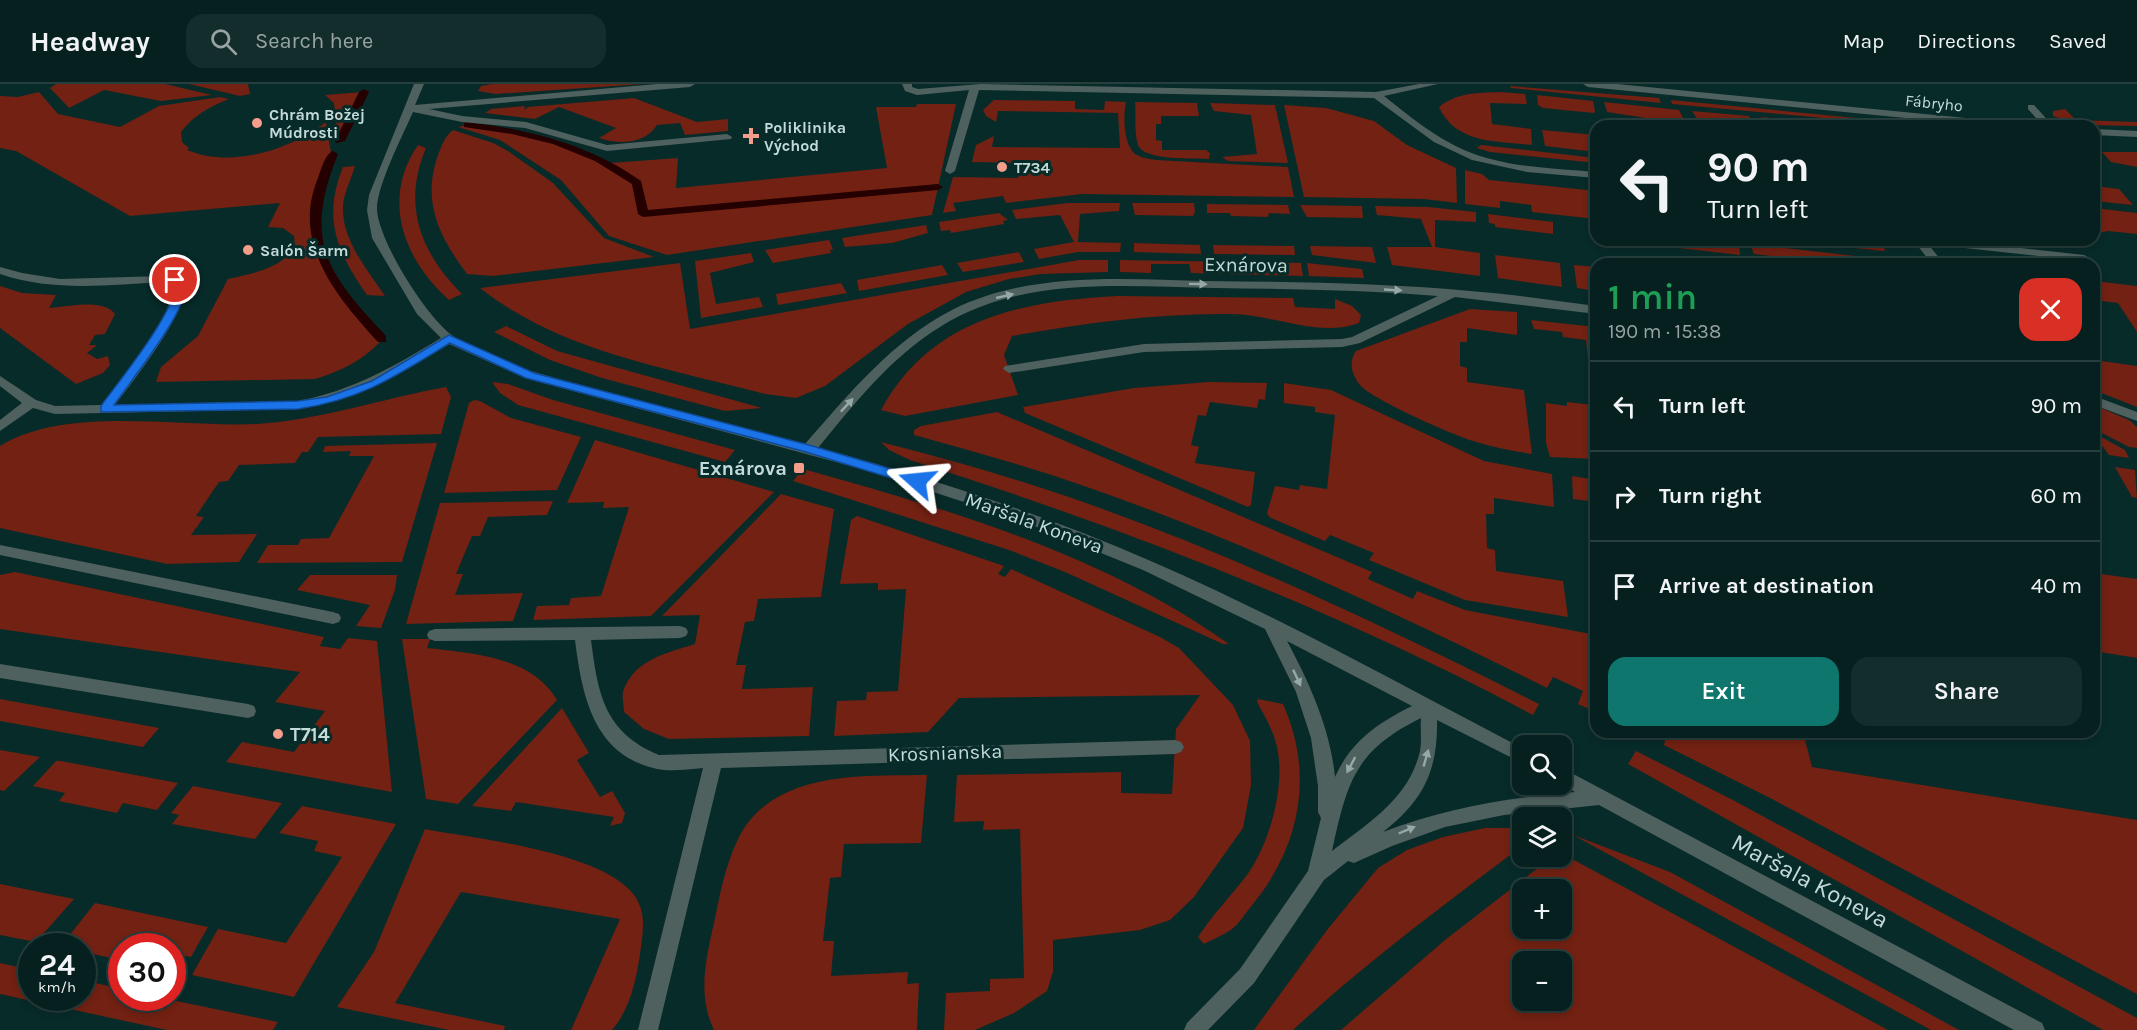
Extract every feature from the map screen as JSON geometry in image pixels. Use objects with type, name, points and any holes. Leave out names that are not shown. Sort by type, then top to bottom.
[{"type":"street","name":"Maršala Koneva","points":[[419,84],[374,195],[372,210],[378,237],[423,314],[449,339],[530,375],[873,467],[1027,517],[1148,566],[1272,625],[1512,751]]},
{"type":"street","points":[[409,108],[690,84]]},
{"type":"street","points":[[907,84],[908,89],[917,92],[976,85],[1376,95],[1433,84]]},
{"type":"street","name":"Fábryho","points":[[1588,84],[1669,88],[1962,120]]},
{"type":"street","points":[[950,171],[976,85]]},
{"type":"street","points":[[1376,95],[1412,123],[1461,153],[1518,167],[1590,174]]},
{"type":"street","points":[[2031,107],[2043,120]]},
{"type":"street","points":[[409,108],[462,119],[526,125],[608,148],[728,137]]},
{"type":"street","points":[[2100,132],[2137,134]]},
{"type":"street","points":[[1924,246],[1933,258]]},
{"type":"street","points":[[1974,246],[2084,258]]},
{"type":"street","points":[[0,270],[19,277],[63,282],[163,279],[175,280],[180,286],[180,294],[172,312],[105,409]]},
{"type":"street","name":"Exnárova","points":[[809,449],[902,349],[958,312],[992,298],[1054,286],[1108,283],[1287,285],[1454,293],[1590,309]]},
{"type":"street","points":[[1009,369],[1144,348],[1342,343],[1356,340],[1454,293]]},
{"type":"street","points":[[0,380],[31,403],[55,410],[298,405],[328,400],[376,383],[449,339]]},
{"type":"street","points":[[2100,402],[2137,417]]},
{"type":"street","points":[[0,426],[31,403]]},
{"type":"street","points":[[0,550],[333,618]]},
{"type":"street","points":[[1272,625],[1310,706],[1326,756],[1329,786],[1326,822],[1317,874]]},
{"type":"street","points":[[435,635],[680,632]]},
{"type":"street","name":"Krosnianska","points":[[582,634],[591,696],[598,714],[626,748],[658,762],[1175,747]]},
{"type":"street","points":[[0,671],[248,711]]},
{"type":"street","points":[[1194,1030],[1246,976],[1317,874],[1382,824],[1398,810],[1409,795],[1422,773],[1429,748],[1429,706],[1406,716],[1375,737],[1351,762],[1341,787],[1317,874]]},
{"type":"street","points":[[648,1030],[714,761]]},
{"type":"street","name":"Maršala Koneva","points":[[1572,782],[2035,1030]]},
{"type":"street","points":[[1317,874],[1406,830],[1453,815],[1513,805],[1600,797]]},
{"type":"shaded area","points":[[56,84],[165,84],[212,95],[161,101],[104,90],[69,108],[50,88]]},
{"type":"shaded area","points":[[189,84],[248,84],[250,94],[240,96]]},
{"type":"shaded area","points":[[492,84],[643,84],[496,94],[478,91],[481,86]]},
{"type":"shaded area","points":[[1510,86],[1659,98],[1661,103],[1511,88]]},
{"type":"shaded area","points":[[39,92],[58,114],[120,127],[159,106],[220,97],[229,99],[202,112],[181,132],[182,142],[189,148],[187,150],[223,157],[242,157],[279,148],[312,132],[326,122],[331,153],[320,177],[314,203],[314,245],[346,302],[381,341],[351,365],[315,379],[156,382],[161,367],[198,336],[228,279],[256,272],[281,261],[295,247],[294,236],[283,228],[268,227],[280,203],[130,216],[16,151],[0,148],[0,96],[18,97]]},
{"type":"shaded area","points":[[362,92],[338,141],[334,103],[325,95]]},
{"type":"shaded area","points":[[1500,92],[1525,94],[1527,104],[1490,103],[1492,124],[1531,129],[1532,145],[1491,141],[1466,134],[1446,119],[1439,107],[1461,96]]},
{"type":"shaded area","points":[[1537,95],[1593,101],[1595,111],[1594,113],[1543,108],[1538,105]]},
{"type":"shaded area","points":[[634,98],[697,122],[728,119],[728,131],[685,135],[680,123],[657,125],[646,136],[639,139],[615,142],[599,138],[616,128],[559,107],[535,119],[485,113],[491,109],[525,106],[524,110],[528,107]]},
{"type":"shaded area","points":[[994,100],[1075,101],[1075,109],[1104,110],[1105,101],[1126,102],[1124,122],[1127,138],[1132,151],[1137,155],[1156,160],[1288,167],[1294,197],[1082,194],[1006,203],[1003,196],[953,203],[956,211],[943,213],[953,177],[1018,178],[1020,163],[972,162],[976,145],[994,136],[992,147],[1120,148],[1118,113],[998,111],[996,122],[986,116],[983,110]]},
{"type":"shaded area","points":[[1671,100],[1877,120],[1845,120],[1672,104]]},
{"type":"shaded area","points":[[1135,102],[1197,103],[1199,116],[1161,116],[1161,124],[1156,124],[1156,140],[1162,141],[1162,150],[1206,150],[1210,153],[1209,159],[1159,156],[1142,150],[1137,140]]},
{"type":"shaded area","points":[[1604,102],[1679,110],[1684,120],[1664,118],[1665,120],[1659,120],[1607,112]]},
{"type":"shaded area","points":[[1210,103],[1275,105],[1288,163],[1228,161],[1222,157],[1257,154],[1251,115],[1214,111]]},
{"type":"shaded area","points":[[917,104],[956,104],[932,215],[667,255],[609,236],[561,180],[500,140],[458,127],[467,125],[515,131],[610,163],[678,158],[676,188],[887,168],[876,107],[916,107]]},
{"type":"shaded area","points":[[1284,105],[1326,108],[1374,121],[1407,145],[1456,168],[1457,203],[1424,199],[1304,197]]},
{"type":"shaded area","points":[[2065,109],[2076,120],[2065,120],[2053,116],[2053,111]]},
{"type":"shaded area","points":[[1692,111],[1749,116],[1751,120],[1698,120]]},
{"type":"shaded area","points":[[1761,117],[1791,120],[1762,120]]},
{"type":"shaded area","points":[[2100,121],[2137,122],[2137,126],[2100,125]]},
{"type":"shaded area","points":[[453,130],[493,143],[508,151],[553,183],[604,238],[654,257],[493,276],[467,274],[442,233],[433,205],[433,174],[437,158],[445,139]]},
{"type":"shaded area","points":[[1542,130],[1590,134],[1590,151],[1545,146]]},
{"type":"shaded area","points":[[418,145],[426,148],[419,169],[416,189],[419,227],[435,261],[462,294],[449,300],[420,266],[409,247],[402,227],[399,207],[401,186],[407,165]]},
{"type":"shaded area","points":[[1481,145],[1590,157],[1590,162],[1490,152],[1477,148]]},
{"type":"shaded area","points":[[2102,152],[2137,152],[2137,167],[2111,162]]},
{"type":"shaded area","points":[[355,166],[344,198],[345,225],[355,250],[385,296],[367,295],[348,264],[336,234],[333,219],[337,186],[343,167]]},
{"type":"shaded area","points":[[1465,170],[1482,174],[1489,180],[1590,190],[1590,218],[1532,212],[1531,205],[1500,201],[1500,208],[1465,204]]},
{"type":"shaded area","points":[[2100,187],[2119,189],[2133,205],[2100,202]]},
{"type":"shaded area","points":[[1067,203],[1120,203],[1119,211],[1080,214],[1078,242],[1121,243],[1120,252],[1078,252],[1039,259],[1034,249],[1074,242],[1060,215],[1016,219],[1012,210]]},
{"type":"shaded area","points":[[1132,203],[1194,203],[1195,212],[1193,216],[1135,215]]},
{"type":"shaded area","points":[[1207,204],[1288,205],[1290,214],[1269,213],[1268,217],[1231,216],[1230,213],[1207,213]]},
{"type":"shaded area","points":[[1300,205],[1362,206],[1363,218],[1307,217]]},
{"type":"shaded area","points":[[1375,206],[1428,207],[1476,212],[1476,222],[1435,220],[1435,247],[1480,253],[1480,276],[1392,265],[1387,247],[1432,247],[1421,219],[1377,215]]},
{"type":"shaded area","points":[[2100,209],[2137,213],[2137,234],[2108,231],[2100,233]]},
{"type":"shaded area","points":[[999,213],[1008,220],[1003,221],[1004,224],[951,233],[950,230],[941,231],[939,222]]},
{"type":"shaded area","points":[[1488,214],[1553,222],[1553,234],[1495,227],[1495,224],[1489,223]]},
{"type":"shaded area","points":[[926,225],[928,233],[892,243],[845,247],[842,238]]},
{"type":"shaded area","points":[[829,240],[833,249],[830,250],[831,253],[773,263],[765,250]]},
{"type":"shaded area","points":[[1134,243],[1200,245],[1201,254],[1134,252]]},
{"type":"shaded area","points":[[1213,245],[1294,246],[1295,255],[1214,254]]},
{"type":"shaded area","points":[[1310,246],[1372,247],[1376,263],[1312,255]]},
{"type":"shaded area","points":[[1677,246],[1739,246],[1740,255]]},
{"type":"shaded area","points":[[1751,246],[1873,258],[1782,258],[1754,254]]},
{"type":"shaded area","points":[[1837,246],[1880,246],[1886,250]]},
{"type":"shaded area","points":[[1019,252],[1024,262],[963,272],[957,263]]},
{"type":"shaded area","points":[[751,253],[754,262],[710,273],[716,304],[759,297],[763,307],[701,318],[695,261]]},
{"type":"shaded area","points":[[1495,255],[1560,263],[1562,287],[1498,278]]},
{"type":"shaded area","points":[[1079,260],[1108,260],[1108,272],[1041,274],[1009,279],[966,292],[908,324],[825,386],[796,398],[765,394],[654,366],[580,343],[512,310],[480,288],[680,263],[690,329]]},
{"type":"shaded area","points":[[1120,260],[1301,263],[1303,276],[1191,273],[1189,264],[1151,264],[1151,273],[1120,272]]},
{"type":"shaded area","points":[[1307,263],[1362,269],[1364,278],[1309,276]]},
{"type":"shaded area","points":[[942,265],[948,275],[859,291],[857,280]]},
{"type":"shaded area","points":[[1574,265],[1590,266],[1590,290],[1577,288]]},
{"type":"shaded area","points":[[2100,282],[2137,286],[2137,332],[2118,303],[2100,301]]},
{"type":"shaded area","points":[[841,283],[847,293],[778,305],[776,294]]},
{"type":"shaded area","points":[[0,286],[22,293],[56,295],[49,308],[94,305],[109,309],[115,314],[105,334],[95,335],[89,345],[97,345],[87,353],[97,359],[108,356],[110,365],[103,373],[76,384],[0,328]]},
{"type":"shaded area","points":[[1118,296],[1293,298],[1295,307],[1335,309],[1335,299],[1352,306],[1361,315],[1359,323],[1329,328],[1248,315],[1204,314],[1121,320],[1012,336],[1004,355],[1018,395],[905,416],[881,410],[902,379],[926,354],[953,335],[982,320],[1048,303]]},
{"type":"shaded area","points":[[1470,309],[1517,312],[1517,335],[1467,328],[1467,342],[1460,342],[1460,366],[1467,368],[1467,382],[1524,390],[1532,454],[1480,443],[1431,424],[1380,399],[1360,385],[1355,377],[1352,360],[1356,351]]},
{"type":"shaded area","points":[[1531,320],[1590,326],[1590,377],[1586,340],[1563,337],[1562,332],[1534,329]]},
{"type":"shaded area","points":[[506,326],[557,351],[762,408],[725,411],[602,378],[550,360],[494,332]]},
{"type":"shaded area","points":[[2100,361],[2137,366],[2137,407],[2100,392]]},
{"type":"shaded area","points":[[492,382],[508,384],[553,400],[735,450],[725,462],[518,405],[500,393]]},
{"type":"shaded area","points":[[1209,382],[1267,383],[1265,400],[1259,399],[1257,408],[1210,402],[1206,416],[1198,415],[1191,445],[1199,447],[1195,463],[1255,472],[1251,505],[1248,507],[1025,413],[1023,407],[1134,388]]},
{"type":"shaded area","points":[[1284,383],[1331,390],[1484,461],[1552,474],[1554,507],[1494,498],[1494,514],[1486,514],[1487,548],[1495,550],[1496,571],[1563,581],[1568,617],[1465,600],[1369,560],[1374,553],[1330,535],[1325,541],[1269,517],[1267,513],[1275,486],[1299,490],[1300,485],[1327,489],[1335,415],[1315,412],[1315,407],[1284,403]]},
{"type":"shaded area","points":[[446,387],[451,397],[441,434],[318,437],[308,452],[302,452],[295,463],[239,465],[228,481],[219,482],[196,516],[204,517],[191,535],[257,534],[239,562],[167,564],[0,528],[0,446],[27,433],[91,422],[257,424],[281,422]]},
{"type":"shaded area","points":[[474,400],[511,418],[581,437],[557,490],[444,493],[469,403]]},
{"type":"shaded area","points":[[1567,402],[1590,405],[1590,459],[1550,457],[1546,443],[1546,403],[1567,406]]},
{"type":"shaded area","points":[[2100,408],[2129,420],[2137,427],[2137,448],[2129,447],[2100,432]]},
{"type":"shaded area","points":[[997,412],[1372,572],[1368,579],[1413,599],[1417,591],[1465,610],[1590,634],[1590,709],[1578,704],[1583,691],[1553,677],[1547,688],[1377,606],[1261,554],[1143,507],[1063,479],[914,435],[914,430],[921,426]]},
{"type":"shaded area","points":[[2100,436],[2125,450],[2129,458],[2109,455],[2100,443]]},
{"type":"shaded area","points":[[595,440],[774,492],[651,616],[533,620],[537,606],[569,605],[571,598],[601,596],[629,507],[603,508],[604,502],[567,503]]},
{"type":"shaded area","points":[[881,442],[1046,489],[1189,542],[1366,619],[1539,704],[1533,715],[1382,640],[1227,573],[1070,514],[910,460],[889,450]]},
{"type":"shaded area","points":[[437,443],[402,562],[257,563],[268,545],[298,545],[301,539],[329,538],[374,456],[349,456],[351,451],[323,452],[325,446]]},
{"type":"shaded area","points":[[2115,467],[2135,470],[2137,498],[2132,497]]},
{"type":"shaded area","points":[[803,469],[969,519],[1078,560],[1130,584],[1181,612],[1229,644],[1223,644],[1065,572],[1009,550],[793,481]]},
{"type":"shaded area","points":[[1572,476],[1590,479],[1590,501],[1573,499]]},
{"type":"shaded area","points":[[781,494],[834,509],[821,597],[758,599],[754,621],[745,622],[736,665],[746,665],[742,689],[813,687],[809,736],[669,739],[644,729],[624,712],[623,691],[629,679],[644,664],[663,654],[695,644],[700,615],[662,616]]},
{"type":"shaded area","points":[[553,501],[547,515],[488,517],[480,536],[472,536],[456,574],[463,574],[455,595],[523,593],[513,621],[406,624],[440,503]]},
{"type":"shaded area","points":[[857,516],[1004,566],[998,574],[1005,577],[1011,569],[1160,637],[1179,648],[1233,705],[1250,741],[1251,785],[1243,828],[1194,897],[1170,920],[1140,930],[1053,940],[1053,972],[1047,991],[1014,1013],[975,1030],[944,1030],[946,993],[990,991],[990,979],[1024,978],[1020,829],[983,830],[984,821],[954,822],[957,775],[1121,772],[1121,793],[1172,794],[1176,729],[1200,695],[959,698],[928,732],[834,736],[837,701],[866,700],[867,692],[898,691],[906,589],[878,590],[878,583],[840,584],[851,520]]},
{"type":"shaded area","points":[[15,572],[324,637],[320,646],[340,649],[348,638],[377,641],[392,792],[226,762],[242,742],[294,752],[325,711],[275,702],[300,672],[0,629],[0,575]]},
{"type":"shaded area","points":[[2100,574],[2137,579],[2137,658],[2100,652]]},
{"type":"shaded area","points":[[310,575],[397,575],[395,590],[381,628],[356,626],[370,605],[297,590]]},
{"type":"shaded area","points":[[402,639],[430,639],[427,648],[499,659],[532,674],[546,685],[557,700],[458,804],[426,799]]},
{"type":"shaded area","points":[[0,699],[159,728],[143,747],[0,721]]},
{"type":"shaded area","points":[[1258,699],[1283,704],[1293,730],[1300,782],[1298,808],[1292,833],[1269,881],[1235,927],[1204,944],[1198,937],[1247,875],[1263,846],[1278,794],[1279,759],[1276,743],[1257,702]]},
{"type":"shaded area","points":[[562,708],[589,753],[577,760],[600,797],[612,791],[625,813],[622,823],[610,826],[614,817],[516,802],[511,811],[472,806]]},
{"type":"shaded area","points":[[1666,738],[1805,738],[1812,767],[2137,820],[2137,994],[1772,799],[1664,745]]},
{"type":"shaded area","points":[[0,750],[40,757],[4,791],[0,790]]},
{"type":"shaded area","points":[[1636,751],[1731,799],[2137,1018],[2137,1030],[2103,1030],[1628,764]]},
{"type":"shaded area","points":[[56,761],[178,783],[157,810],[123,803],[117,813],[59,801],[65,793],[33,786]]},
{"type":"shaded area","points":[[927,775],[921,843],[844,844],[841,877],[830,878],[823,941],[834,941],[831,976],[908,972],[907,984],[919,983],[917,1030],[714,1030],[704,990],[708,950],[730,859],[738,839],[753,816],[773,800],[821,781],[848,777]]},
{"type":"shaded area","points":[[193,786],[282,803],[255,839],[172,824],[179,815],[171,813]]},
{"type":"shaded area","points":[[302,806],[396,824],[294,997],[192,975],[218,929],[286,943],[342,857],[314,851],[318,841],[279,833]]},
{"type":"shaded area","points":[[1485,828],[1512,828],[1512,854],[1434,912],[1320,1005],[1293,1030],[1254,1030],[1327,930],[1378,868],[1407,850],[1443,837]]},
{"type":"shaded area","points":[[425,829],[546,852],[608,874],[630,890],[641,909],[642,943],[631,994],[612,1030],[571,1030],[620,919],[461,892],[395,1003],[505,1026],[504,1030],[449,1030],[337,1007],[374,952]]},
{"type":"shaded area","points":[[1573,835],[1670,872],[1959,1030],[1931,1030]]},
{"type":"shaded area","points":[[1572,860],[1574,860],[1888,1030],[1341,1030],[1445,940],[1512,888],[1512,939],[1572,939],[1572,879],[1524,879],[1539,867],[1572,867]]},
{"type":"shaded area","points":[[0,884],[74,899],[44,933],[18,933],[18,938],[0,935]]},
{"type":"shaded area","points":[[95,903],[208,927],[191,957],[186,956],[186,933],[108,933],[108,957],[96,955],[96,933],[71,933]]},
{"type":"shaded area","points":[[0,963],[18,967],[18,998],[0,994]]},
{"type":"shaded area","points":[[96,983],[108,986],[108,1011],[186,1011],[186,1003],[278,1022],[273,1030],[167,1030],[79,1011],[96,1011]]},
{"type":"waterway","points":[[340,141],[364,92]]},
{"type":"waterway","points":[[467,125],[534,136],[599,159],[637,183],[643,214],[938,187]]},
{"type":"waterway","points":[[333,154],[321,183],[316,209],[316,232],[321,254],[330,275],[344,296],[382,339]]},
{"type":"place","name":"Chrám Božej Múdrosti","points":[[257,123]]},
{"type":"place","name":"Poliklinika Východ","points":[[751,136]]},
{"type":"place","name":"T734","points":[[1002,167]]},
{"type":"place","name":"Salón Šarm","points":[[248,250]]},
{"type":"place","name":"Exnárova","points":[[799,468]]},
{"type":"place","name":"T714","points":[[278,734]]},
{"type":"route","points":[[175,280],[180,286],[180,294],[172,312],[105,409],[298,405],[328,400],[376,383],[449,339],[480,355],[530,375],[809,449],[917,481]]}]
